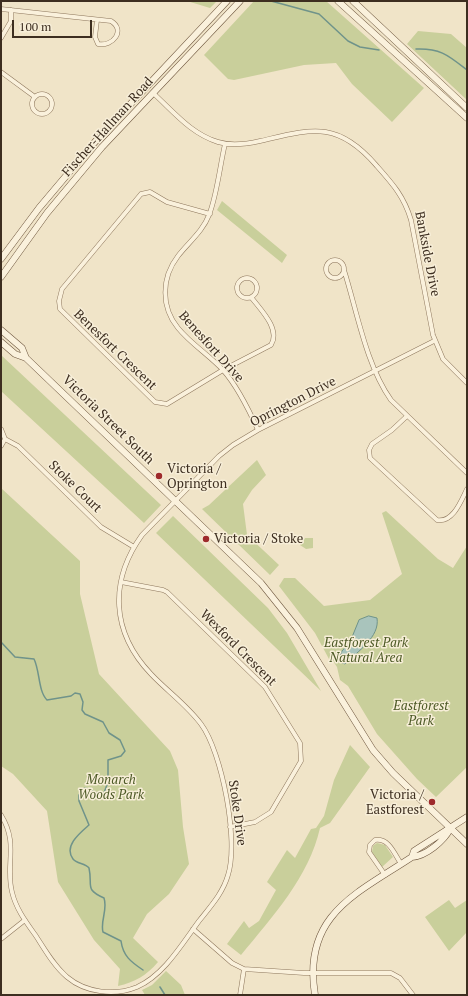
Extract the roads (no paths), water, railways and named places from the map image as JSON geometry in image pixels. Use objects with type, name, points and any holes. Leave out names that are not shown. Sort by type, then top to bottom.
[{"type":"main road","name":"Fischer-Hallman Road","points":[[1,259],[39,208],[92,144],[228,1]]},
{"type":"main road","name":"Fischer-Hallman Road","points":[[1,276],[47,212],[102,147],[240,1]]},
{"type":"main road","points":[[338,1],[467,118]]},
{"type":"main road","points":[[353,1],[467,108]]},
{"type":"main road","name":"Victoria Street South","points":[[1,330],[22,348],[26,358]]},
{"type":"main road","name":"Victoria Street South","points":[[1,342],[15,354],[26,358],[261,583],[297,628],[373,750],[393,773],[467,844]]},
{"type":"main road","points":[[315,995],[313,973],[314,954],[319,937],[327,921],[346,900],[412,857],[414,851],[440,833],[450,829],[467,817]]},
{"type":"street","points":[[1,9],[111,21],[115,24],[118,30],[116,38],[112,42],[105,45],[98,44],[95,37],[97,20]]},
{"type":"street","points":[[1,38],[11,21],[11,10]]},
{"type":"street","points":[[1,72],[35,97]]},
{"type":"street","name":"Bankside Drive","points":[[153,93],[193,130],[225,144],[250,143],[316,130],[347,138],[365,152],[401,195],[406,205],[434,341],[443,359],[467,383]]},
{"type":"street","points":[[43,94],[48,97],[52,103],[49,110],[43,114],[34,110],[32,103],[35,97],[43,94]]},
{"type":"street","name":"Benesfort Drive","points":[[225,144],[210,214],[200,230],[178,256],[168,272],[165,298],[170,316],[179,329],[222,370],[238,391],[258,430]]},
{"type":"street","name":"Benesfort Crescent","points":[[210,214],[167,202],[150,192],[141,194],[62,289],[58,301],[63,313],[155,402],[167,404],[222,370],[268,348],[273,343],[273,330],[251,297]]},
{"type":"street","points":[[344,270],[341,277],[336,279],[328,276],[325,269],[328,262],[335,260],[342,263],[374,371],[391,400],[467,473]]},
{"type":"street","points":[[248,278],[255,284],[255,292],[251,297],[244,297],[239,293],[238,285],[241,280],[248,278]]},
{"type":"street","name":"Oprington Drive","points":[[175,500],[219,456],[258,430],[434,341]]},
{"type":"street","points":[[407,416],[392,430],[372,444],[369,450],[370,458],[437,520],[444,520],[452,515],[467,489]]},
{"type":"street","points":[[1,429],[5,439],[1,446]]},
{"type":"street","name":"Stoke Court","points":[[5,439],[18,446],[101,527],[134,547]]},
{"type":"street","name":"Stoke Drive","points":[[1,815],[9,831],[11,843],[10,877],[12,893],[17,907],[55,963],[67,977],[86,988],[112,994],[131,989],[152,978],[161,970],[224,887],[228,876],[233,845],[220,769],[208,733],[194,714],[151,674],[132,649],[126,636],[119,606],[124,566],[134,547],[142,535],[175,500]]},
{"type":"street","name":"Wexford Crescent","points":[[121,582],[167,592],[265,687],[300,743],[302,750],[301,761],[271,812],[255,822],[230,827]]},
{"type":"street","points":[[385,874],[369,852],[370,845],[374,840],[381,839],[386,841],[401,864]]},
{"type":"street","points":[[1,939],[25,920]]},
{"type":"street","points":[[193,929],[232,963],[244,969],[313,973],[391,973],[400,978],[413,995]]},
{"type":"street","points":[[240,995],[244,969]]},
{"type":"water","points":[[369,616],[377,618],[377,625],[372,637],[362,649],[345,664],[338,661],[342,651],[350,642],[359,620]]},
{"type":"waterway","points":[[271,1],[319,14],[348,41],[360,47],[379,50]]},
{"type":"waterway","points":[[416,49],[432,50],[444,54],[467,70]]},
{"type":"waterway","points":[[1,642],[15,657],[34,659],[42,691],[47,700],[71,696],[75,693],[80,694],[83,702],[82,710],[85,714],[103,722],[109,733],[120,740],[125,751],[121,756],[108,760],[108,782],[104,793],[99,794],[85,788],[79,795],[79,801],[89,825],[74,840],[70,849],[70,854],[75,861],[89,868],[90,886],[94,892],[104,898],[105,907],[102,924],[103,932],[121,941],[128,958],[143,970]]},
{"type":"waterway","points":[[160,987],[165,995]]},
{"type":"place","name":"Victoria / Oprington","points":[[159,476]]},
{"type":"place","name":"Victoria / Stoke","points":[[206,539]]},
{"type":"place","name":"Victoria / Eastforest","points":[[432,802]]},
{"type":"park label","name":"Eastforest Park Natural Area","points":[[366,650]]},
{"type":"park label","name":"Eastforest Park","points":[[421,714]]},
{"type":"park label","name":"Monarch Woods Park","points":[[111,788]]}]
